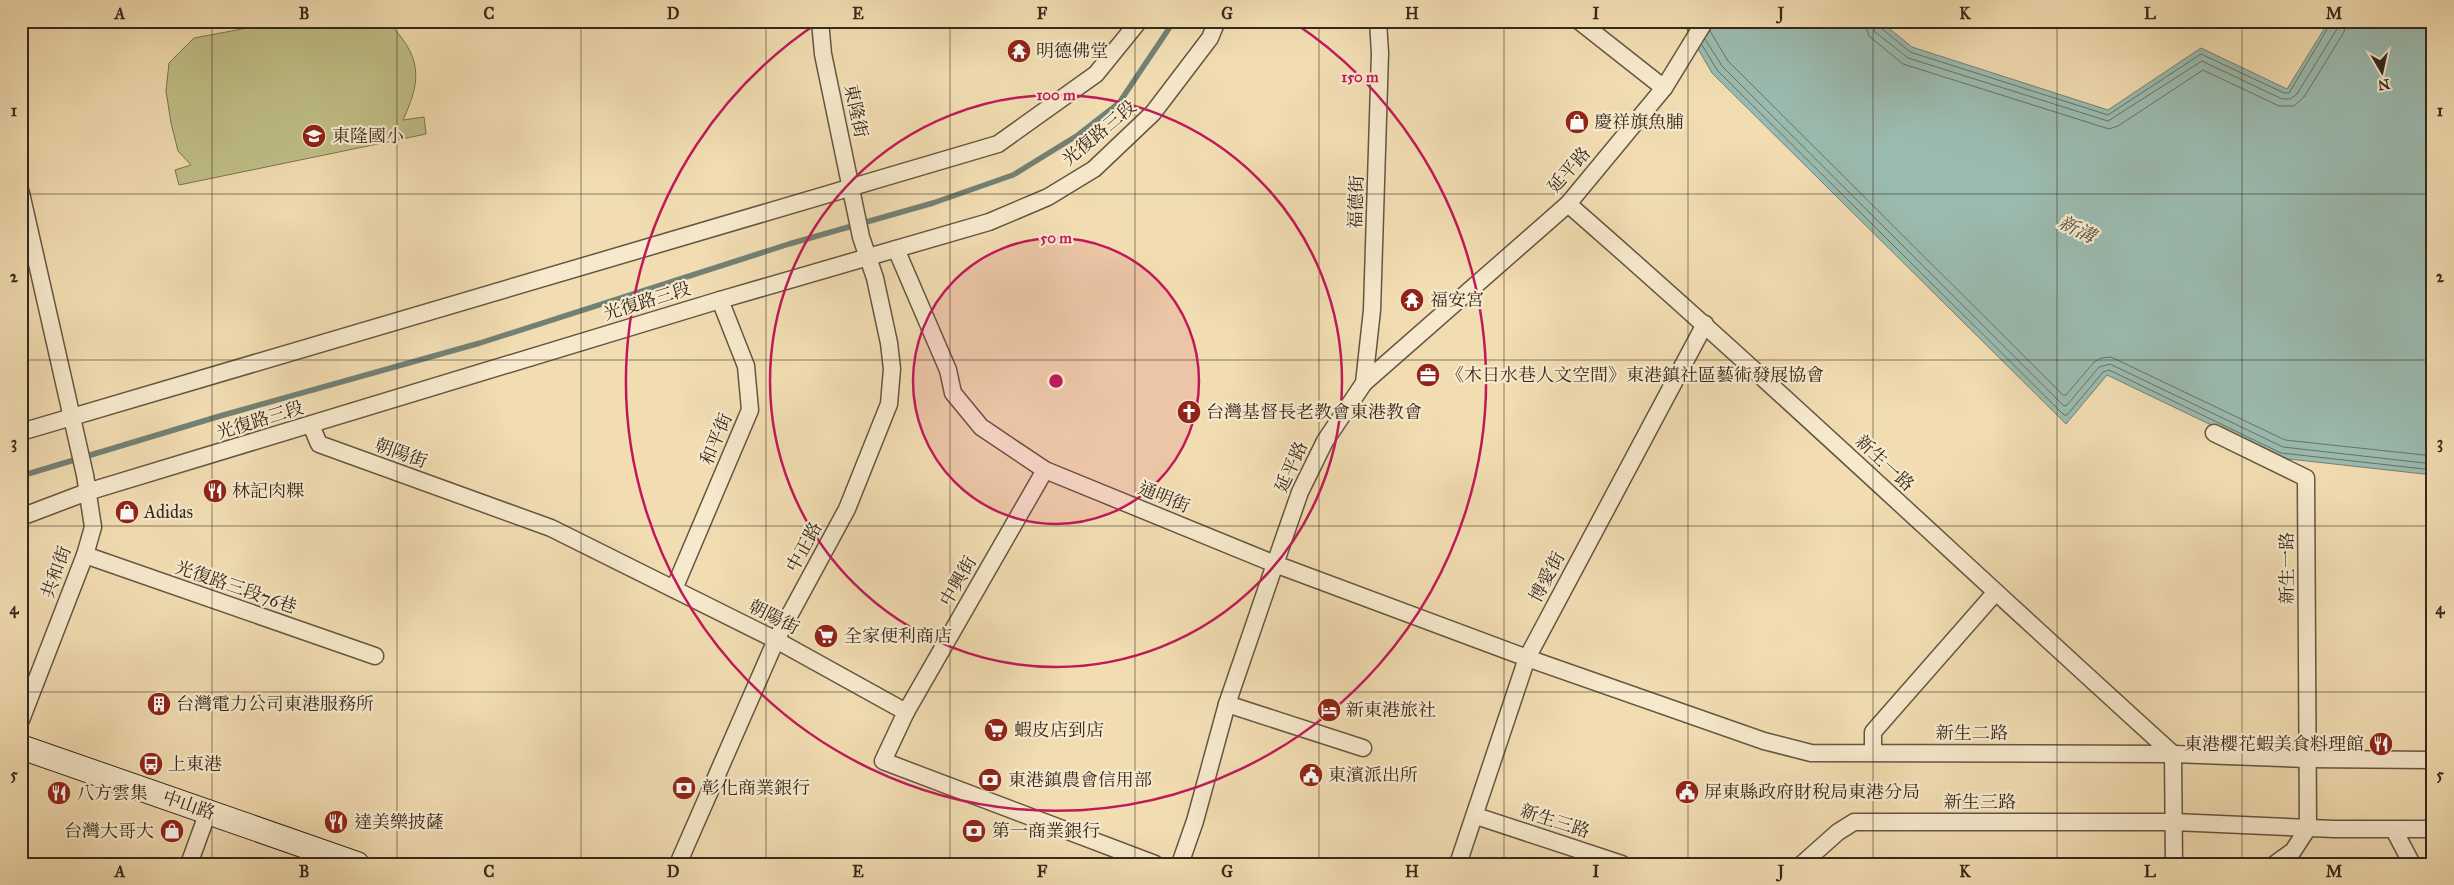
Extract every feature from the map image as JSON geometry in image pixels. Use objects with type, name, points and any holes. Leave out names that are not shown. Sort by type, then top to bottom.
[{"type":"main road","name":"中山路","points":[[21,746],[357,864]]},
{"type":"street","name":"東隆街","points":[[820,21],[823,54],[861,237]]},
{"type":"street","points":[[21,432],[998,144],[1096,74],[1139,21]]},
{"type":"street","name":"光復路三段","points":[[21,517],[87,492],[720,300],[989,222],[1048,197],[1094,168],[1154,114],[1210,38],[1217,21]]},
{"type":"street","name":"福德街","points":[[1364,383],[1372,310],[1380,54],[1378,21]]},
{"type":"street","points":[[1579,21],[1664,88]]},
{"type":"street","name":"延平路","points":[[1180,864],[1195,821],[1227,704],[1300,492],[1320,448],[1364,383],[1568,204],[1664,88],[1705,21]]},
{"type":"street","points":[[21,193],[73,416]]},
{"type":"street","name":"新生一路","points":[[1568,204],[1705,324],[1995,593],[2173,754]]},
{"type":"street","name":"中正路","points":[[678,864],[776,640],[847,509],[890,404],[892,369],[889,343],[875,278],[861,237]]},
{"type":"street","name":"通明街","points":[[896,249],[948,370],[953,393],[981,427],[1045,470],[1275,564],[1527,658]]},
{"type":"street","name":"和平街","points":[[674,589],[750,410],[746,366],[720,300]]},
{"type":"street","name":"博愛街","points":[[1458,864],[1476,816],[1527,658],[1705,324]]},
{"type":"street","name":"共和街","points":[[21,720],[85,555],[93,527],[73,416]]},
{"type":"street","name":"朝陽街","points":[[311,425],[319,444],[550,528],[776,640],[906,712]]},
{"type":"street","name":"新生一路","points":[[2214,433],[2306,478],[2307,759]]},
{"type":"street","name":"中興街","points":[[906,712],[1045,470]]},
{"type":"street","name":"光復路三段76巷","points":[[85,555],[375,656]]},
{"type":"street","points":[[1873,752],[1873,732],[1995,593]]},
{"type":"street","name":"新生二路","points":[[1527,658],[1764,741],[1811,753],[2173,754],[2307,759],[2433,760]]},
{"type":"street","points":[[1227,704],[1363,748]]},
{"type":"street","points":[[906,712],[883,761],[1155,864]]},
{"type":"street","points":[[2173,754],[2174,864]]},
{"type":"street","points":[[2274,864],[2293,851],[2308,828],[2307,759]]},
{"type":"street","points":[[189,864],[208,812]]},
{"type":"street","name":"新生三路","points":[[1476,816],[1622,864]]},
{"type":"street","name":"新生三路","points":[[1802,864],[1838,832],[1854,822],[2174,822],[2308,828],[2433,829]]},
{"type":"street","points":[[2394,830],[2412,864]]},
{"type":"shaded area","points":[[285,21],[387,21],[407,45],[415,68],[414,91],[403,120],[424,117],[426,134],[179,185],[175,170],[191,165],[178,151],[171,123],[166,91],[169,63],[194,38]]},
{"type":"water","name":"新溝","points":[[1682,21],[1880,21],[1912,47],[2108,110],[2201,48],[2287,89],[2329,21],[2433,21],[2433,475],[2280,458],[2107,375],[2066,424],[1712,73]]},
{"type":"waterway","points":[[21,476],[220,416],[480,343],[789,244],[933,203],[1013,175],[1078,135],[1119,103],[1174,21]]},
{"type":"place","name":"明德佛堂","points":[[1019,51]]},
{"type":"place","name":"慶祥旗魚脯","points":[[1577,122]]},
{"type":"place","name":"東隆國小","points":[[314,136]]},
{"type":"place","name":"福安宮","points":[[1412,300]]},
{"type":"place","name":"《木日水巷人文空間》東港鎮社區藝術發展協會","points":[[1428,375]]},
{"type":"place","name":"台灣基督長老教會東港教會","points":[[1189,412]]},
{"type":"place","name":"林記肉粿","points":[[215,491]]},
{"type":"place","name":"Adidas","points":[[127,512]]},
{"type":"place","name":"全家便利商店","points":[[826,636]]},
{"type":"place","name":"台灣電力公司東港服務所","points":[[159,704]]},
{"type":"place","name":"新東港旅社","points":[[1329,710]]},
{"type":"place","name":"蝦皮店到店","points":[[996,730]]},
{"type":"place","name":"東港櫻花蝦美食料理館","points":[[2381,744]]},
{"type":"place","name":"上東港","points":[[151,764]]},
{"type":"place","name":"東濱派出所","points":[[1311,775]]},
{"type":"place","name":"東港鎮農會信用部","points":[[990,780]]},
{"type":"place","name":"彰化商業銀行","points":[[684,788]]},
{"type":"place","name":"屏東縣政府財稅局東港分局","points":[[1687,792]]},
{"type":"place","name":"八方雲集","points":[[59,793]]},
{"type":"place","name":"達美樂披薩","points":[[336,822]]},
{"type":"place","name":"台灣大哥大","points":[[172,831]]},
{"type":"place","name":"第一商業銀行","points":[[974,831]]}]
